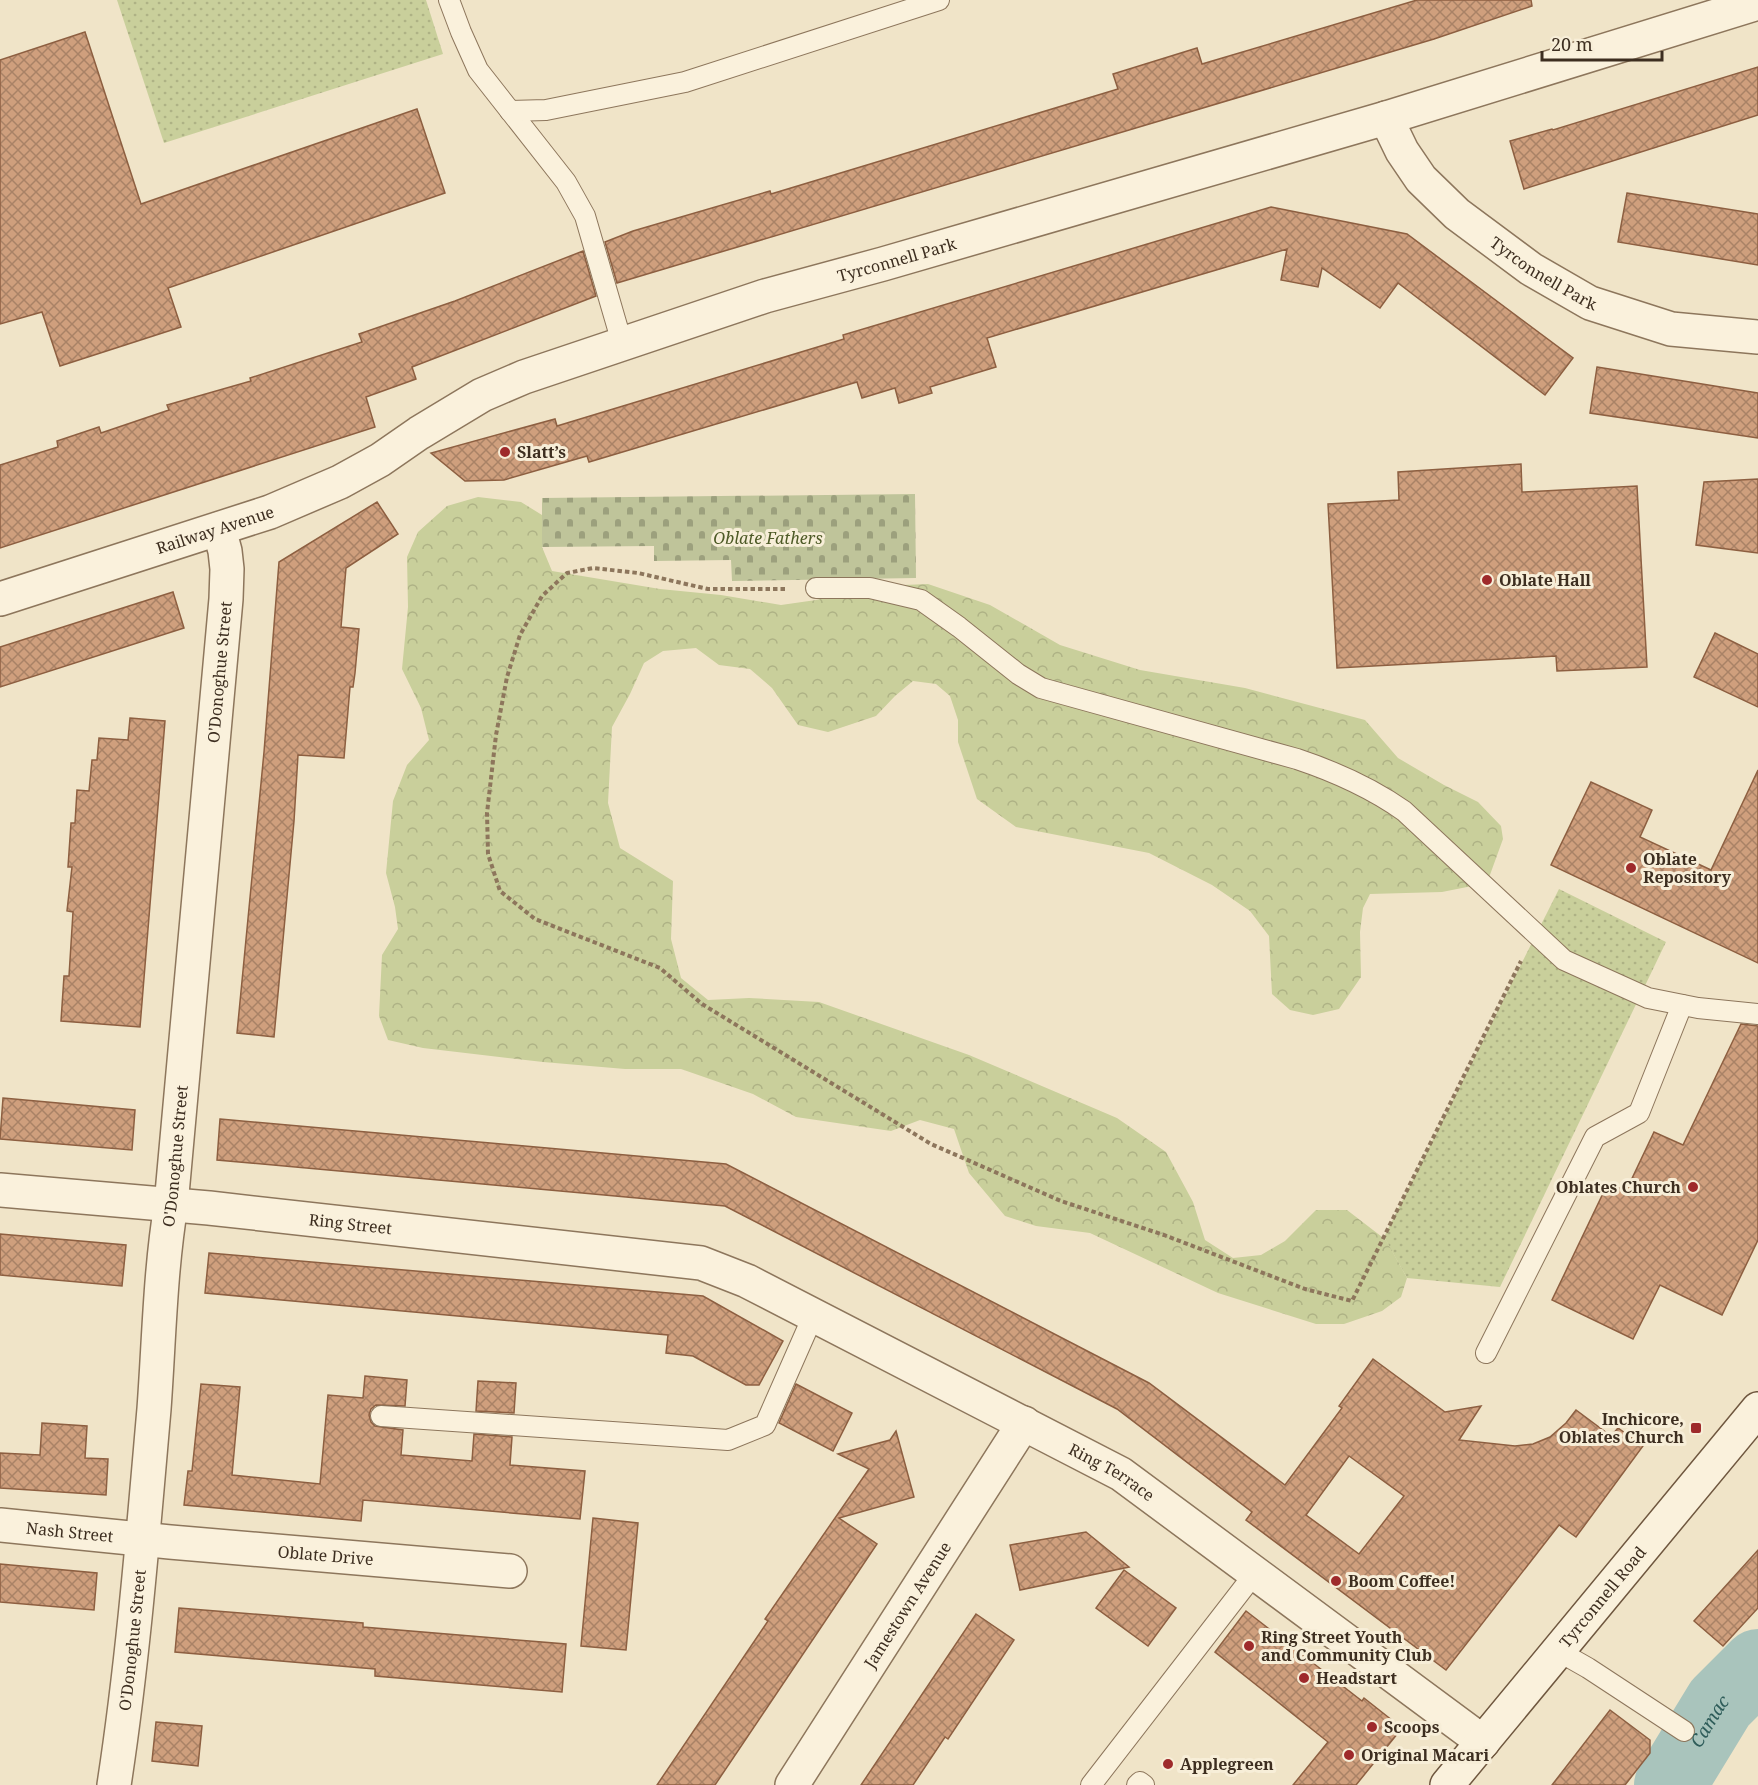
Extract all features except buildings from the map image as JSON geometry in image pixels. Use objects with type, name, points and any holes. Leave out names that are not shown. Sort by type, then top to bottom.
[{"type":"street","name":"Tyrconnell Park","points":[[419,433],[482,395],[524,377],[765,296],[1386,118],[1758,3]]},
{"type":"street","name":"Tyrconnell Park","points":[[1386,118],[1402,151],[1421,179],[1457,214],[1531,269],[1590,303],[1671,330],[1758,337]]},
{"type":"street","name":"Railway Avenue","points":[[0,599],[270,512],[340,482],[380,460],[419,433]]},
{"type":"street","name":"O'Donoghue Street","points":[[114,1785],[123,1725],[154,1408],[166,1239],[171,1205],[226,599],[226,560],[219,529]]},
{"type":"street","name":"Ring Street","points":[[0,1190],[171,1205],[701,1263]]},
{"type":"street","name":"Ring Terrace","points":[[701,1263],[747,1281],[1121,1474],[1483,1742]]},
{"type":"street","name":"Tyrconnell Road","points":[[1447,1785],[1758,1409]]},
{"type":"street","name":"Jamestown Avenue","points":[[792,1785],[1024,1423]]},
{"type":"street","name":"Nash Street","points":[[0,1525],[141,1538]]},
{"type":"street","name":"Oblate Drive","points":[[141,1538],[510,1570]]},
{"type":"lane","points":[[449,0],[460,32],[478,70],[566,182],[585,216],[622,344]]},
{"type":"lane","points":[[510,111],[546,110],[685,82],[939,0]]},
{"type":"lane","points":[[816,588],[870,588],[921,600],[959,627],[1018,675],[1041,688],[1297,759],[1332,771],[1377,792],[1404,811],[1564,960],[1648,998],[1682,1005],[1758,1014]]},
{"type":"lane","points":[[1486,1353],[1595,1137],[1639,1113],[1682,1005]]},
{"type":"lane","points":[[381,1416],[728,1440],[765,1425],[813,1316]]},
{"type":"lane","points":[[1091,1785],[1255,1573]]},
{"type":"lane","points":[[1558,1651],[1684,1731]]},
{"type":"lane","points":[[1137,1785],[1140,1782],[1144,1785]]},
{"type":"path","points":[[816,588],[708,589],[638,573],[593,568],[567,573],[542,596],[525,625],[507,677],[496,735],[487,813],[488,854],[500,891],[535,919],[660,968],[702,1004],[931,1144],[1061,1201],[1164,1235],[1305,1289],[1352,1301],[1535,934]]},
{"type":"green space","points":[[117,0],[426,0],[443,54],[164,143]]},
{"type":"green space","name":"Oblate Fathers","points":[[915,494],[916,578],[732,581],[731,560],[654,561],[654,546],[542,547],[542,498]]},
{"type":"green space","points":[[478,497],[521,502],[542,515],[542,547],[552,571],[660,589],[721,595],[781,605],[879,586],[928,584],[990,605],[1060,645],[1140,670],[1245,688],[1365,720],[1398,758],[1478,802],[1501,826],[1503,839],[1487,883],[1442,892],[1370,894],[1363,908],[1360,932],[1361,977],[1339,1009],[1313,1015],[1290,1010],[1272,994],[1269,936],[1250,911],[1212,885],[1149,853],[1016,827],[977,799],[958,742],[958,720],[950,696],[936,684],[913,681],[876,716],[828,732],[798,725],[772,688],[750,669],[719,665],[696,648],[663,651],[644,663],[612,727],[608,803],[620,848],[673,881],[671,939],[681,978],[708,1000],[749,998],[819,1002],[969,1055],[1117,1118],[1166,1152],[1193,1202],[1205,1240],[1233,1258],[1261,1255],[1285,1241],[1316,1210],[1347,1210],[1386,1240],[1407,1278],[1401,1297],[1382,1311],[1344,1324],[1316,1324],[1218,1293],[1090,1233],[1036,1226],[1005,1216],[969,1173],[954,1129],[920,1120],[891,1131],[796,1117],[753,1094],[681,1069],[625,1069],[543,1062],[423,1048],[388,1040],[379,1016],[382,955],[398,929],[386,873],[393,801],[407,765],[429,740],[421,708],[402,669],[408,607],[407,557],[418,532],[447,506]]},
{"type":"green space","points":[[1559,889],[1666,942],[1500,1287],[1407,1278],[1384,1237]]},
{"type":"waterway","name":"Camac","points":[[1670,1785],[1720,1703],[1758,1665]]},
{"type":"place","name":"Slatt’s","points":[[505,452]]},
{"type":"place","name":"Oblate Hall","points":[[1487,580]]},
{"type":"place","name":"Oblate Repository","points":[[1631,868]]},
{"type":"place","name":"Oblates Church","points":[[1693,1187]]},
{"type":"place","name":"Inchicore, Oblates Church","points":[[1696,1428]]},
{"type":"place","name":"Boom Coffee!","points":[[1336,1581]]},
{"type":"place","name":"Ring Street Youth and Community Club","points":[[1249,1646]]},
{"type":"place","name":"Headstart","points":[[1304,1678]]},
{"type":"place","name":"Scoops","points":[[1372,1727]]},
{"type":"place","name":"Original Macari","points":[[1349,1755]]},
{"type":"place","name":"Applegreen","points":[[1168,1764]]}]
